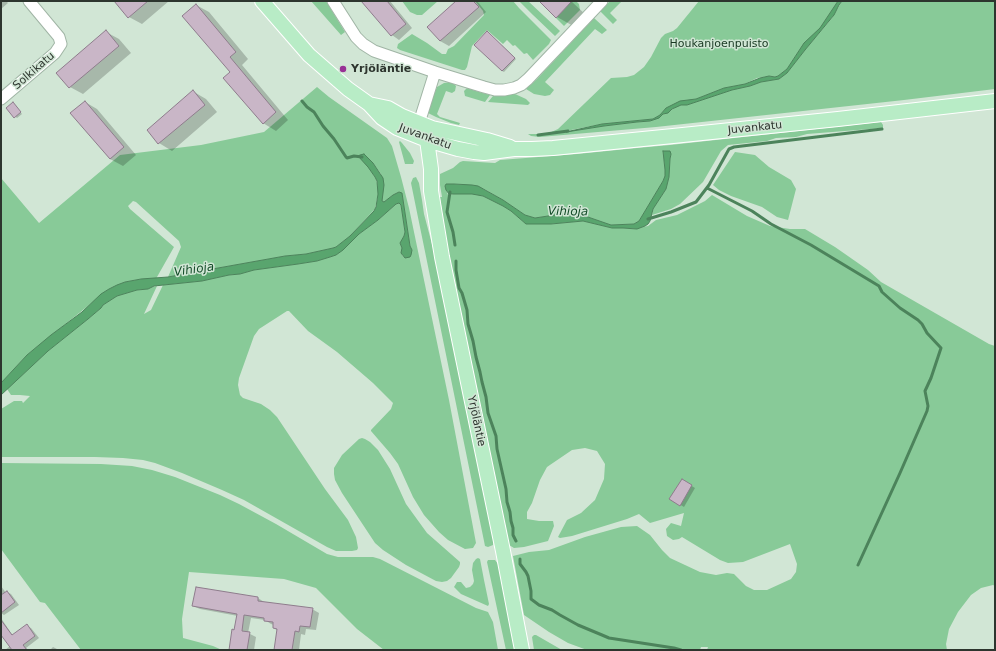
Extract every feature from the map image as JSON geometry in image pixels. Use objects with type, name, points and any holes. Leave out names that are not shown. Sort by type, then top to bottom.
[{"type":"main road","name":"Juvankatu","points":[[262,1],[309,55],[348,89],[369,104],[382,118],[398,128],[423,139],[458,149],[484,153],[514,149],[554,148],[658,138],[995,101]]},
{"type":"main road","name":"Juvankatu","points":[[369,104],[388,108],[402,116],[432,128],[487,140],[514,149]]},
{"type":"main road","name":"Yrjöläntie","points":[[419,123],[423,139],[422,170],[431,192],[442,257],[522,650]]},
{"type":"street","name":"Solkikatu","points":[[1,99],[55,54],[61,44],[59,37],[30,1]]},
{"type":"street","points":[[333,1],[356,37],[363,44],[374,51],[435,72],[495,90],[504,90],[521,85],[602,1]]},
{"type":"street","points":[[419,123],[435,72]]},
{"type":"green space","points":[[311,1],[326,1],[345,32],[341,35]]},
{"type":"green space","points":[[402,1],[438,1],[422,15],[417,15],[410,12]]},
{"type":"green space","points":[[475,1],[513,1],[551,40],[549,44],[533,60],[527,53],[524,54],[515,45],[513,46],[507,40],[503,44],[487,30],[472,46],[465,70],[397,48],[398,44],[412,34],[442,54],[446,54],[448,49],[454,46],[484,15],[483,11]]},
{"type":"green space","points":[[519,1],[528,1],[560,31],[555,36]]},
{"type":"green space","points":[[565,1],[576,1],[579,4],[580,10],[564,26],[556,18],[568,5]]},
{"type":"green space","points":[[610,1],[622,1],[610,13],[617,20],[613,24],[600,11]]},
{"type":"green space","name":"Houkanjoenpuisto","points":[[699,1],[838,1],[820,28],[800,49],[787,69],[778,76],[757,78],[745,84],[724,88],[696,99],[677,103],[666,108],[660,115],[653,119],[602,124],[566,132],[650,121],[681,105],[687,105],[761,82],[779,79],[787,73],[832,18],[842,1],[995,1],[995,89],[656,127],[540,137],[531,136],[528,134],[547,134],[558,129],[611,78],[634,75],[644,67],[661,38],[665,34],[677,28]]},
{"type":"green space","points":[[594,18],[607,30],[602,34],[595,29],[545,82],[554,90],[550,95],[545,96],[534,94],[526,89],[537,79]]},
{"type":"green space","points":[[452,82],[456,86],[455,91],[452,93],[446,91],[437,114],[440,117],[460,123],[459,125],[428,113],[437,87],[444,83]]},
{"type":"green space","points":[[317,87],[387,138],[392,146],[409,208],[449,400],[476,543],[473,548],[465,549],[448,540],[424,515],[413,497],[398,464],[371,431],[391,409],[393,403],[373,383],[337,352],[308,331],[289,311],[259,329],[254,336],[239,378],[238,385],[240,395],[243,398],[261,404],[277,417],[325,489],[348,520],[356,537],[357,550],[336,551],[244,500],[155,463],[123,458],[1,457],[1,409],[14,401],[22,401],[23,403],[30,396],[11,395],[7,389],[48,351],[103,305],[117,296],[157,286],[144,314],[151,310],[163,285],[202,281],[254,270],[317,261],[330,257],[336,255],[359,234],[399,203],[401,205],[405,232],[400,243],[402,255],[405,258],[412,250],[410,246],[402,193],[399,192],[384,202],[382,201],[381,174],[366,156],[359,157],[368,166],[376,179],[378,194],[375,209],[350,236],[336,247],[306,254],[285,256],[168,277],[181,247],[179,241],[136,202],[133,201],[128,206],[130,209],[174,247],[156,279],[141,279],[125,282],[109,289],[27,355],[1,383],[1,178],[39,223],[120,155],[201,145],[264,132]]},
{"type":"green space","points":[[467,88],[490,95],[485,102],[465,96],[464,91]]},
{"type":"green space","points":[[515,94],[526,99],[530,103],[528,105],[488,102],[493,96],[505,96]]},
{"type":"green space","points":[[881,122],[883,128],[807,134],[796,137],[776,138],[767,141],[728,145],[721,151],[703,182],[680,204],[671,209],[652,215],[653,209],[666,189],[669,177],[670,151],[663,151],[665,177],[639,221],[634,224],[611,225],[585,216],[561,214],[535,218],[525,215],[484,189],[459,184],[446,184],[445,186],[448,195],[477,194],[483,196],[511,211],[526,224],[551,224],[583,221],[612,228],[632,229],[648,226],[656,220],[677,215],[705,201],[712,195],[747,216],[770,226],[790,229],[805,229],[835,247],[868,270],[881,282],[995,346],[995,586],[993,585],[981,588],[971,595],[958,612],[949,629],[946,644],[947,650],[707,650],[708,647],[701,647],[700,650],[587,650],[568,643],[524,615],[513,556],[529,552],[549,550],[585,537],[621,527],[637,526],[650,535],[670,558],[700,572],[716,575],[727,573],[734,574],[746,586],[754,590],[767,590],[791,579],[796,572],[797,564],[790,544],[743,562],[728,563],[720,560],[682,537],[673,540],[667,536],[666,529],[671,523],[681,526],[684,513],[650,523],[639,514],[572,536],[558,537],[567,520],[581,513],[595,500],[604,479],[605,464],[597,451],[585,448],[572,450],[547,467],[527,512],[527,519],[553,521],[554,526],[548,541],[524,547],[514,548],[509,545],[447,251],[440,197],[442,197],[440,174],[463,161],[495,163],[500,160],[670,145]]},
{"type":"green space","points":[[400,141],[410,153],[414,161],[413,164],[405,164]]},
{"type":"green space","points":[[735,152],[755,155],[769,167],[791,180],[796,189],[788,220],[777,217],[762,207],[731,196],[713,185]]},
{"type":"green space","points":[[416,177],[419,183],[424,214],[435,252],[494,539],[493,545],[488,547],[485,546],[411,183],[413,178]]},
{"type":"green space","points":[[362,438],[370,442],[378,450],[390,469],[406,504],[427,533],[460,562],[459,567],[447,581],[436,581],[406,565],[383,550],[375,543],[342,493],[335,480],[334,468],[342,455]]},
{"type":"green space","points":[[1,463],[101,464],[132,466],[175,477],[239,504],[327,554],[338,557],[373,557],[380,559],[476,608],[488,612],[493,622],[498,650],[384,650],[357,629],[316,588],[284,579],[189,572],[182,619],[183,638],[222,650],[81,650],[45,603],[40,602],[1,549]]},
{"type":"green space","points":[[478,558],[480,559],[489,604],[488,606],[461,594],[454,587],[457,582],[461,582],[466,588],[473,584],[473,563]]},
{"type":"green space","points":[[488,560],[495,560],[498,564],[515,650],[506,650],[487,562]]},
{"type":"green space","points":[[534,635],[562,650],[534,650],[532,637]]},
{"type":"shaded area","points":[[838,1],[842,1],[834,15],[787,73],[779,79],[761,82],[687,105],[681,105],[672,109],[668,113],[663,114],[659,118],[650,121],[566,132],[602,124],[653,119],[660,115],[666,108],[680,101],[696,99],[724,88],[745,84],[760,78],[778,76],[787,69],[804,43],[820,28]]},
{"type":"shaded area","points":[[663,151],[670,151],[671,154],[669,177],[666,189],[653,209],[648,224],[637,229],[612,228],[583,221],[551,224],[526,224],[511,211],[483,196],[472,194],[449,194],[445,186],[446,184],[454,184],[478,186],[503,200],[525,215],[535,218],[561,214],[585,216],[611,225],[634,224],[639,221],[665,176]]},
{"type":"shaded area","points":[[364,154],[373,163],[383,178],[384,185],[382,201],[384,202],[399,192],[402,193],[410,246],[412,250],[410,257],[405,258],[401,253],[402,248],[400,243],[405,232],[401,205],[399,203],[359,234],[343,250],[330,257],[317,261],[254,270],[202,281],[154,286],[148,289],[137,290],[117,296],[103,305],[48,351],[1,395],[1,383],[27,355],[82,312],[101,294],[117,285],[141,279],[168,277],[285,256],[306,254],[336,247],[350,236],[376,207],[378,194],[377,181],[368,167],[358,156]]},
{"type":"building","points":[[114,1],[148,1],[128,18]]},
{"type":"building","points":[[361,1],[387,1],[406,24],[391,36]]},
{"type":"building","points":[[456,1],[473,1],[479,7],[440,41],[427,27]]},
{"type":"building","points":[[539,1],[572,1],[556,18]]},
{"type":"building","points":[[196,4],[236,52],[230,57],[276,112],[263,124],[223,78],[230,72],[182,16]]},
{"type":"building","points":[[106,30],[119,46],[69,88],[56,73]]},
{"type":"building","points":[[487,31],[515,58],[502,71],[474,45]]},
{"type":"building","points":[[193,90],[205,105],[158,144],[147,130]]},
{"type":"building","points":[[85,101],[124,147],[110,159],[70,113]]},
{"type":"building","points":[[13,102],[21,112],[14,118],[6,108]]},
{"type":"building","points":[[682,479],[692,485],[680,506],[669,499]]},
{"type":"building","points":[[196,587],[258,597],[258,601],[313,608],[310,627],[300,626],[299,632],[295,631],[292,650],[274,650],[277,629],[273,628],[273,622],[264,621],[264,618],[244,615],[242,631],[250,632],[247,650],[229,650],[232,629],[234,630],[237,614],[192,606]]},
{"type":"building","points":[[7,591],[15,602],[1,613],[1,595]]},
{"type":"building","points":[[1,620],[12,635],[27,624],[35,636],[23,645],[27,650],[12,650],[1,635]]},
{"type":"waterway","points":[[302,101],[314,112],[347,158],[354,156],[362,157]]},
{"type":"waterway","points":[[648,219],[696,202],[709,185],[729,149],[734,147],[882,129]]},
{"type":"waterway","points":[[538,135],[568,131]]},
{"type":"waterway","points":[[707,188],[752,211],[771,224],[811,245],[879,286],[882,292],[900,308],[918,320],[927,333],[941,348],[925,391],[928,406],[927,411],[858,565]]},
{"type":"waterway","points":[[450,192],[447,212],[455,245]]},
{"type":"waterway","points":[[456,261],[459,288],[467,310],[468,324],[486,397],[488,413],[496,436],[497,449],[506,489],[513,535],[516,541]]},
{"type":"waterway","points":[[520,559],[520,564],[528,576],[531,599],[539,605],[552,610],[578,625],[609,638],[681,650]]},
{"type":"place","name":"Yrjöläntie","points":[[343,69]]},
{"type":"water label","name":"Vihioja","points":[[568,212]]},
{"type":"water label","name":"Vihioja","points":[[194,270]]}]
